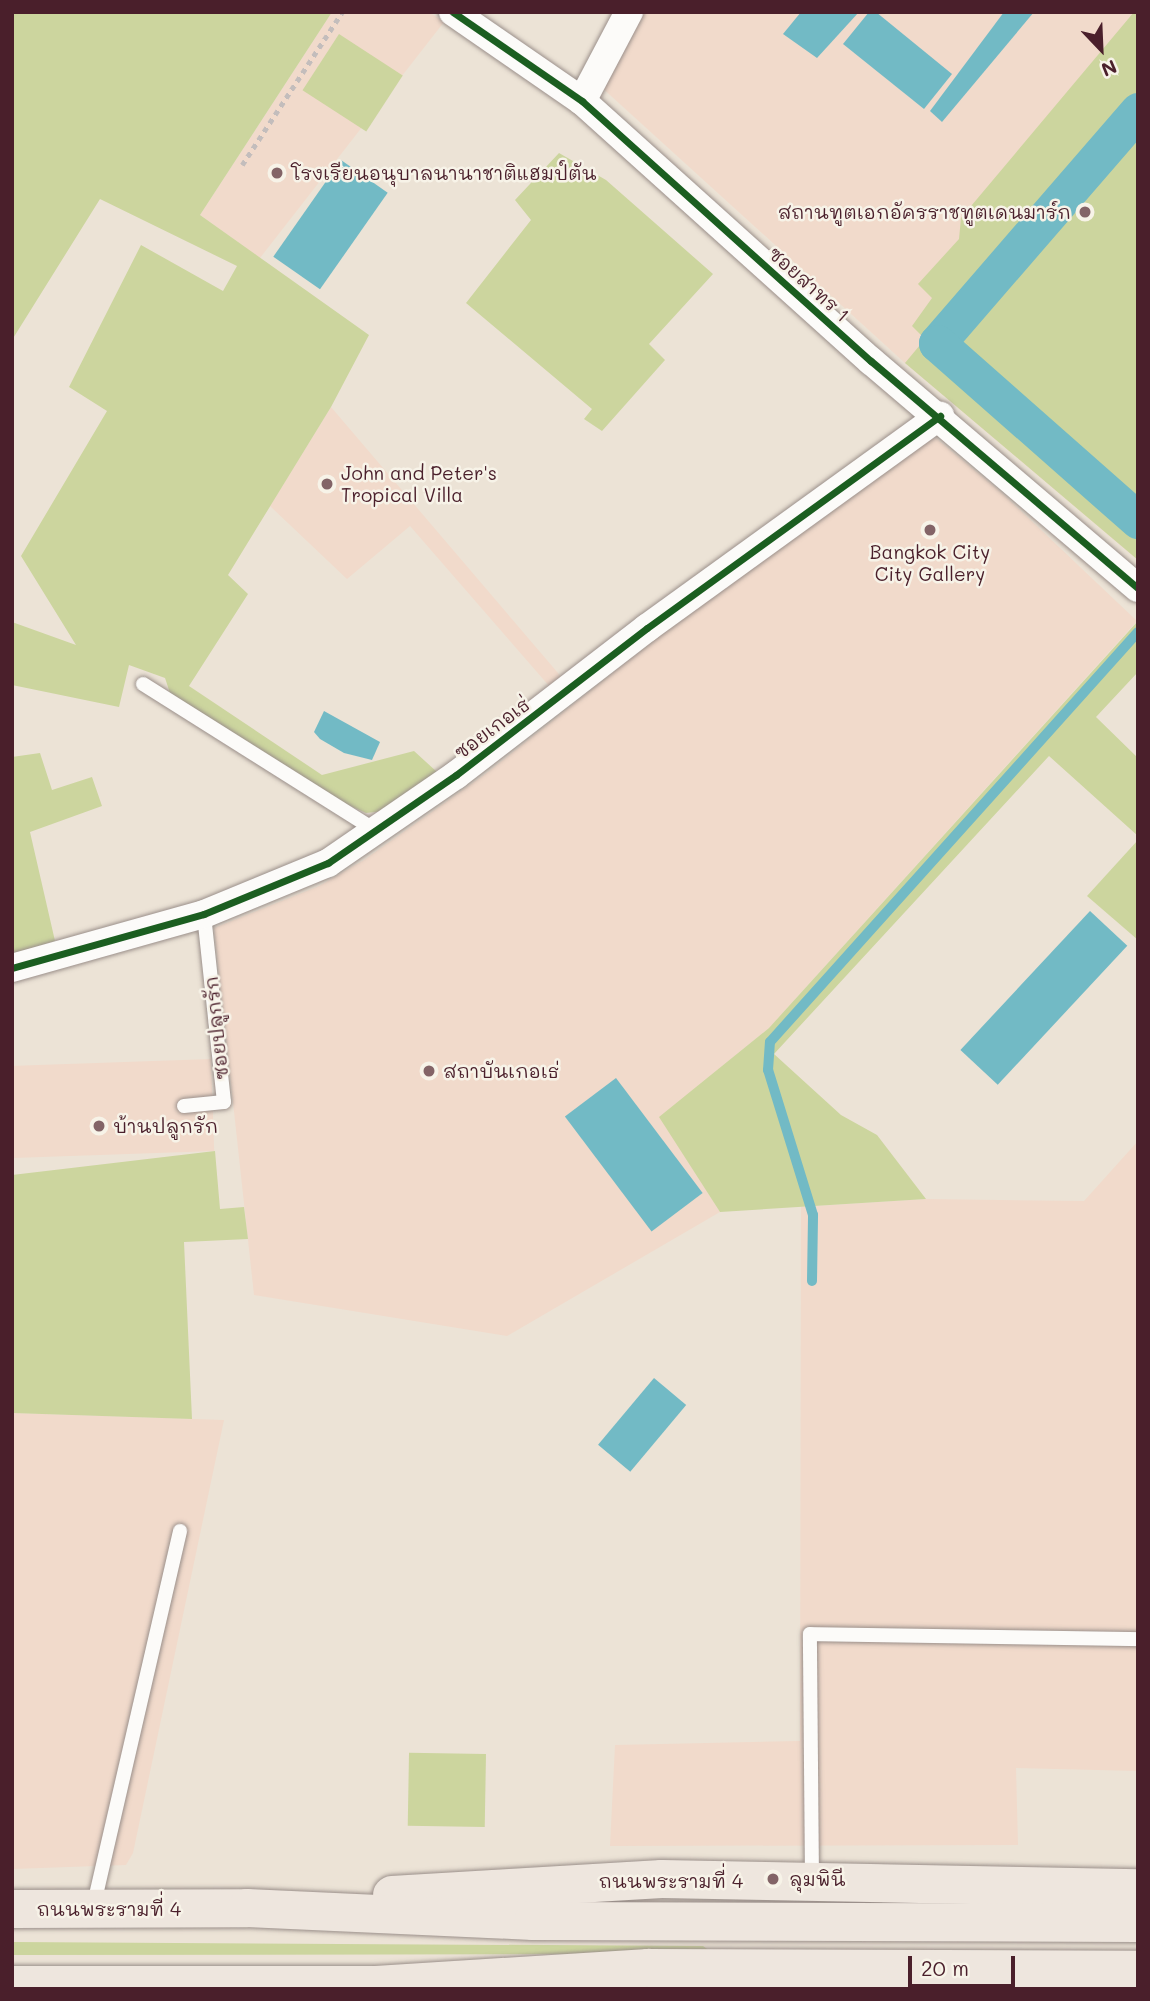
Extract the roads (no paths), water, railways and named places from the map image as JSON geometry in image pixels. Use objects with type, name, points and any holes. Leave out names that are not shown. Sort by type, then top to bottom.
[{"type":"main road","name":"ถนนพระรามที่ 4","points":[[247,1908],[550,1882],[1138,1888]]},
{"type":"main road","name":"ถนนพระรามที่ 4","points":[[12,1909],[247,1908],[533,1921],[1138,1923]]},
{"type":"main road","points":[[12,1985],[390,1987],[648,1968],[1138,1970]]},
{"type":"street","name":"ซอยสาทร 1","points":[[453,12],[582,101],[871,361],[940,416],[1138,588]]},
{"type":"street","points":[[582,101],[629,12]]},
{"type":"street","name":"ซอยเกอเธ่","points":[[12,968],[204,914],[328,863],[376,831],[940,416]]},
{"type":"lane","points":[[143,684],[376,831]]},
{"type":"lane","name":"ซอยปลูกรัก","points":[[184,1106],[224,1102],[204,914]]},
{"type":"lane","points":[[93,1909],[180,1531]]},
{"type":"lane","points":[[812,1883],[810,1634],[1138,1639]]},
{"type":"water","points":[[801,12],[859,12],[817,58],[783,34]]},
{"type":"water","points":[[869,12],[876,12],[952,74],[924,109],[843,44]]},
{"type":"water","points":[[1004,12],[1034,12],[942,122],[930,111]]},
{"type":"water","points":[[341,160],[388,193],[320,289],[273,257]]},
{"type":"water","points":[[324,711],[380,742],[372,760],[344,753],[320,739],[314,732]]},
{"type":"water","points":[[1090,911],[1127,946],[998,1085],[960,1050]]},
{"type":"water","points":[[616,1078],[703,1193],[652,1232],[565,1117]]},
{"type":"water","points":[[654,1378],[686,1405],[630,1472],[598,1445]]},
{"type":"waterway","points":[[1138,111],[937,343],[1138,520]]},
{"type":"waterway","points":[[812,1281],[813,1215],[768,1070],[770,1042],[1138,632]]},
{"type":"place","name":"โรงเรียนอนุบาลนานาชาติแฮมป์ตัน","points":[[277,173]]},
{"type":"place","name":"สถานทูตเอกอัครราชทูตเดนมาร์ก","points":[[1085,212]]},
{"type":"place","name":"John and Peter's Tropical Villa","points":[[327,484]]},
{"type":"place","name":"Bangkok City City Gallery","points":[[930,530]]},
{"type":"place","name":"สถาบันเกอเธ่","points":[[429,1071]]},
{"type":"place","name":"บ้านปลูกรัก","points":[[99,1126]]},
{"type":"place","name":"ลุมพินี","points":[[773,1879]]}]
